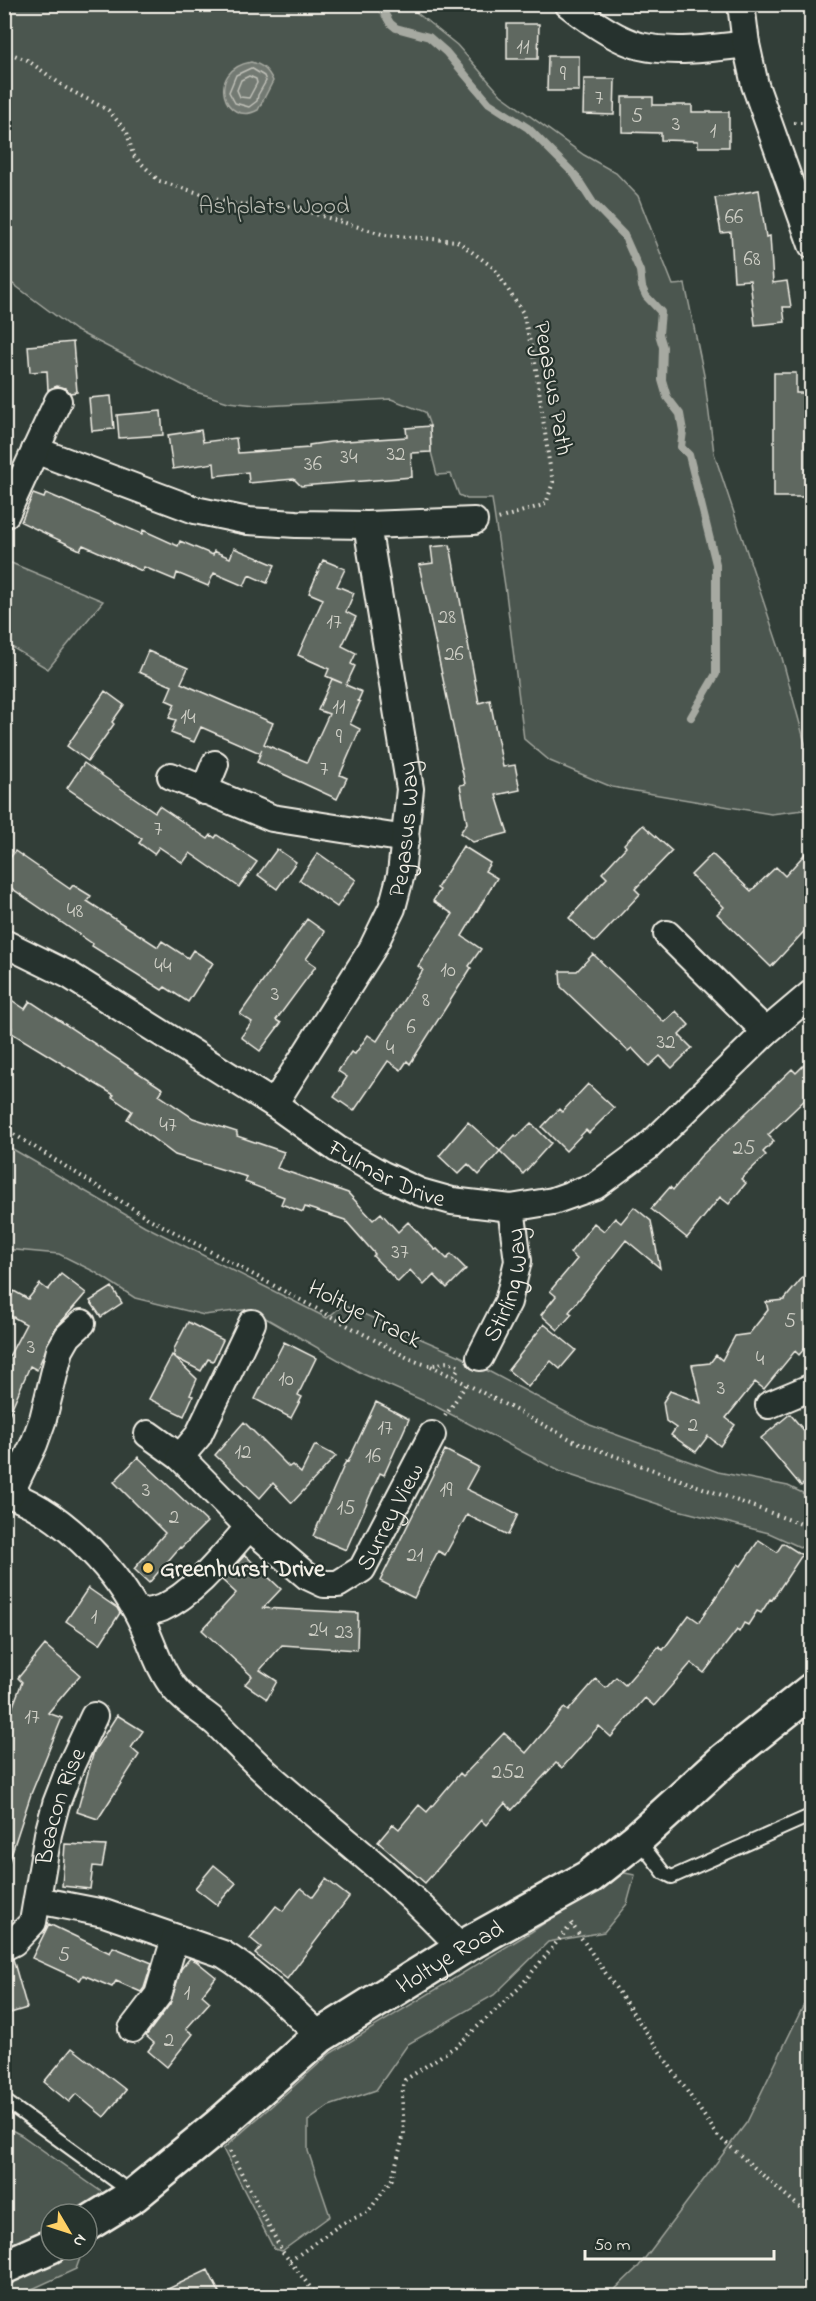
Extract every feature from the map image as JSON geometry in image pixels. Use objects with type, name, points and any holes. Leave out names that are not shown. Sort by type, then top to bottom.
[{"type":"main road","name":"Holtye Road","points":[[99,2217],[134,2195],[217,2127],[320,2036],[461,1948],[589,1877],[637,1839],[724,1760],[786,1708],[812,1690]]},
{"type":"main road","points":[[4,2267],[39,2251]]},
{"type":"street","points":[[568,4],[582,16],[640,46],[698,49],[746,44]]},
{"type":"street","points":[[741,4],[746,44],[755,85],[812,245]]},
{"type":"street","points":[[4,513],[6,514],[58,401]]},
{"type":"street","points":[[35,450],[195,510],[248,521],[367,525],[474,521]]},
{"type":"street","name":"Pegasus Way","points":[[274,1104],[372,949],[392,908],[401,874],[410,789],[367,525]]},
{"type":"street","points":[[204,791],[215,764]]},
{"type":"street","points":[[171,776],[272,818],[406,839]]},
{"type":"street","points":[[667,934],[766,1032]]},
{"type":"street","name":"Fulmar Drive","points":[[4,943],[69,975],[274,1104],[337,1149],[383,1175],[420,1192],[452,1201],[512,1208],[554,1201],[595,1186],[648,1147],[766,1032],[812,993]]},
{"type":"street","name":"Stirling Way","points":[[480,1357],[508,1302],[518,1262],[512,1208]]},
{"type":"street","points":[[82,1323],[68,1336],[60,1350],[43,1419],[34,1444],[7,1494],[51,1516],[74,1534],[127,1593],[164,1672],[176,1690],[215,1722],[269,1776],[431,1914],[461,1948]]},
{"type":"street","points":[[180,1457],[198,1436],[252,1323]]},
{"type":"street","points":[[769,1405],[811,1389]]},
{"type":"street","name":"Surrey View","points":[[148,1434],[180,1457],[249,1527],[307,1576],[324,1584],[338,1584],[362,1569],[432,1435]]},
{"type":"street","points":[[138,1613],[161,1608],[184,1594],[249,1527]]},
{"type":"street","name":"Beacon Rise","points":[[4,1947],[14,1942],[33,1922],[48,1834],[56,1804],[94,1716]]},
{"type":"street","name":"Beacon Rise","points":[[37,1900],[104,1913],[204,1946],[238,1963],[320,2036]]},
{"type":"street","points":[[132,2029],[159,1995],[176,1938]]},
{"type":"lane","points":[[637,1839],[664,1874],[672,1877],[812,1815]]},
{"type":"lane","points":[[4,2100],[134,2195]]},
{"type":"path","name":"Pegasus Path","points":[[4,51],[27,60],[66,88],[108,110],[127,132],[133,155],[159,181],[235,204],[289,206],[385,236],[457,241],[494,268],[523,313],[535,362],[554,482],[546,504],[495,520],[474,521]]},
{"type":"path","name":"Holtye Track","points":[[4,1128],[148,1218],[410,1359],[431,1366],[443,1361],[454,1364],[459,1367],[453,1377],[574,1441],[812,1528]]},
{"type":"path","points":[[432,1435],[466,1384],[480,1357]]},
{"type":"path","points":[[431,1366],[453,1377]]},
{"type":"path","points":[[549,1901],[572,1924],[718,2136],[812,2218]]},
{"type":"path","points":[[290,2261],[340,2224],[368,2212],[392,2180],[404,2134],[402,2095],[405,2080],[459,2044],[519,1988],[572,1924]]},
{"type":"path","points":[[217,2127],[282,2251],[317,2296]]},
{"type":"green space","name":"Ashplats Wood","points":[[5,5],[407,5],[457,45],[501,95],[584,155],[616,173],[638,196],[673,285],[685,284],[704,375],[714,453],[781,654],[811,765],[811,809],[771,814],[612,787],[550,761],[524,739],[492,499],[467,499],[459,495],[451,474],[437,475],[431,452],[430,426],[425,412],[391,399],[265,406],[228,402],[196,392],[75,330],[13,284],[5,292]]},
{"type":"green space","points":[[4,560],[103,601],[48,669],[5,643]]},
{"type":"green space","points":[[4,1144],[145,1226],[327,1318],[343,1305],[458,1355],[590,1425],[718,1472],[788,1486],[811,1497],[811,1552],[769,1533],[670,1508],[561,1472],[433,1405],[363,1374],[250,1309],[204,1315],[135,1298],[95,1272],[59,1254],[5,1249]]},
{"type":"green space","points":[[620,1872],[635,1875],[627,1904],[604,1932],[548,1942],[494,1995],[408,2044],[376,2090],[329,2106],[308,2121],[308,2151],[330,2216],[282,2251],[274,2249],[223,2149],[331,2053],[531,1932]]},
{"type":"green space","points":[[811,1990],[811,2296],[608,2296],[639,2266],[747,2122]]},
{"type":"green space","points":[[4,2126],[21,2135],[103,2193],[99,2204],[99,2202],[39,2202],[39,2262],[79,2262],[76,2269],[17,2296],[5,2296]]},
{"type":"water","points":[[251,62],[264,68],[273,81],[258,110],[246,113],[236,111],[224,96],[224,85],[228,75],[237,67]]},
{"type":"building","points":[[507,24],[539,24],[538,59],[507,59]]},
{"type":"building","points":[[548,56],[579,56],[579,91],[547,91]]},
{"type":"building","points":[[584,79],[615,79],[614,115],[583,114]]},
{"type":"building","points":[[622,97],[653,97],[653,105],[692,105],[692,112],[729,112],[729,147],[698,147],[698,141],[661,140],[661,133],[622,132]]},
{"type":"building","points":[[759,190],[766,237],[770,236],[773,283],[787,281],[791,307],[783,307],[785,322],[755,325],[750,280],[734,281],[731,232],[721,233],[715,198]]},
{"type":"building","points":[[73,342],[77,392],[70,393],[65,388],[57,386],[48,390],[47,371],[30,372],[28,346]]},
{"type":"building","points":[[774,373],[796,373],[796,393],[812,393],[812,497],[774,497]]},
{"type":"building","points":[[111,396],[114,429],[92,431],[89,398]]},
{"type":"building","points":[[161,411],[163,435],[119,438],[117,415]]},
{"type":"building","points":[[430,426],[431,452],[411,453],[412,477],[301,486],[294,479],[249,483],[248,472],[215,476],[214,463],[173,469],[168,435],[201,430],[203,442],[236,438],[238,453],[309,448],[309,445],[330,442],[407,437],[406,428]]},
{"type":"building","points":[[46,493],[142,534],[143,530],[178,546],[180,541],[213,555],[214,551],[230,558],[234,548],[275,565],[267,583],[249,575],[244,586],[214,573],[208,586],[177,573],[175,580],[144,567],[142,571],[83,545],[80,550],[21,522],[33,494],[44,498]]},
{"type":"building","points":[[450,545],[479,703],[490,700],[503,767],[515,765],[520,790],[496,795],[508,833],[473,842],[460,833],[467,823],[460,785],[465,784],[419,565],[433,563],[431,547]]},
{"type":"building","points":[[323,560],[345,569],[337,586],[354,593],[346,612],[356,617],[342,646],[356,653],[351,664],[355,666],[346,685],[362,692],[350,724],[360,729],[340,775],[347,778],[337,799],[257,762],[262,749],[260,753],[201,727],[194,742],[171,733],[176,720],[169,718],[175,704],[166,700],[172,686],[139,672],[148,651],[188,668],[181,683],[273,723],[264,744],[307,762],[329,714],[318,710],[332,679],[342,683],[326,676],[329,669],[298,655],[323,599],[309,593]]},
{"type":"building","points":[[105,691],[124,705],[112,722],[114,724],[88,761],[67,746]]},
{"type":"building","points":[[84,763],[155,812],[159,806],[208,839],[211,835],[215,838],[217,835],[257,862],[239,887],[190,853],[183,863],[159,847],[154,854],[139,843],[142,839],[67,788]]},
{"type":"building","points":[[643,825],[672,851],[635,889],[640,894],[595,942],[569,918],[607,878],[602,873],[626,847],[624,844]]},
{"type":"building","points":[[463,846],[490,863],[485,871],[497,878],[462,936],[481,949],[410,1064],[407,1061],[401,1070],[388,1061],[354,1111],[334,1097],[347,1077],[338,1071],[351,1052],[355,1054],[368,1035],[377,1041],[423,970],[418,966],[453,914],[433,901],[440,890],[437,888]]},
{"type":"building","points":[[812,846],[812,923],[771,967],[717,914],[724,907],[691,875],[712,854],[751,891],[776,867],[785,876]]},
{"type":"building","points":[[277,849],[296,862],[277,889],[258,875]]},
{"type":"building","points":[[15,851],[70,889],[73,885],[91,896],[87,901],[158,947],[162,941],[188,958],[193,950],[213,963],[188,1002],[165,987],[162,990],[92,946],[93,944],[4,883],[4,866]]},
{"type":"building","points":[[318,853],[356,880],[337,907],[299,880]]},
{"type":"building","points":[[307,919],[325,932],[306,959],[316,966],[276,1020],[281,1023],[260,1051],[241,1037],[252,1022],[240,1014]]},
{"type":"building","points":[[593,954],[664,1022],[676,1011],[689,1025],[679,1035],[692,1048],[672,1068],[660,1056],[649,1066],[632,1048],[628,1051],[561,987],[560,971],[577,971]]},
{"type":"building","points":[[4,995],[25,1009],[30,1001],[163,1089],[159,1095],[193,1118],[237,1132],[237,1136],[284,1152],[277,1168],[348,1193],[373,1220],[381,1213],[398,1232],[408,1222],[435,1250],[437,1249],[447,1259],[451,1254],[466,1269],[447,1288],[434,1275],[424,1285],[410,1270],[398,1282],[373,1256],[375,1254],[345,1220],[305,1207],[303,1212],[281,1204],[284,1197],[245,1182],[247,1177],[175,1155],[127,1119],[132,1111],[112,1097],[114,1095],[10,1032],[12,1028],[4,1023]]},
{"type":"building","points":[[812,1057],[812,1093],[768,1135],[774,1141],[763,1152],[766,1155],[741,1179],[746,1183],[729,1204],[720,1197],[687,1238],[651,1209],[670,1187],[673,1190],[700,1157],[792,1069],[796,1073]]},
{"type":"building","points":[[588,1084],[614,1108],[589,1133],[586,1130],[566,1151],[542,1127],[559,1109],[562,1112]]},
{"type":"building","points":[[468,1122],[500,1151],[479,1175],[468,1164],[458,1174],[439,1156]]},
{"type":"building","points":[[531,1123],[551,1143],[523,1174],[500,1151],[515,1135],[517,1137]]},
{"type":"building","points":[[634,1207],[651,1221],[660,1268],[626,1240],[569,1312],[572,1314],[558,1330],[541,1315],[556,1296],[550,1291],[577,1259],[570,1253],[594,1223],[604,1231],[615,1218],[621,1223]]},
{"type":"building","points":[[812,1266],[812,1340],[799,1355],[795,1351],[764,1389],[755,1382],[726,1418],[735,1425],[720,1446],[708,1436],[696,1452],[671,1435],[676,1428],[666,1421],[663,1402],[670,1391],[701,1403],[692,1365],[710,1363],[716,1355],[722,1360],[735,1336],[749,1334],[768,1310],[766,1302],[784,1300]]},
{"type":"building","points":[[61,1274],[86,1293],[55,1329],[37,1370],[30,1366],[4,1426],[4,1366],[26,1324],[4,1312],[4,1307],[14,1291],[28,1299],[40,1284],[48,1290]]},
{"type":"building","points":[[112,1287],[122,1303],[101,1317],[90,1301]]},
{"type":"building","points":[[188,1322],[223,1340],[213,1361],[208,1359],[201,1371],[174,1357],[174,1349]]},
{"type":"building","points":[[544,1324],[576,1350],[560,1369],[551,1361],[528,1387],[508,1370]]},
{"type":"building","points":[[284,1342],[316,1358],[298,1395],[302,1397],[291,1418],[255,1399]]},
{"type":"building","points":[[172,1355],[197,1379],[190,1395],[193,1396],[184,1416],[149,1399]]},
{"type":"building","points":[[376,1402],[409,1419],[384,1475],[380,1473],[346,1550],[313,1536],[346,1461],[348,1462]]},
{"type":"building","points":[[790,1414],[812,1440],[812,1477],[801,1486],[761,1438]]},
{"type":"building","points":[[244,1422],[289,1467],[292,1465],[301,1473],[315,1445],[336,1456],[292,1503],[273,1483],[260,1498],[215,1455]]},
{"type":"building","points":[[445,1450],[478,1467],[466,1489],[518,1514],[508,1535],[467,1515],[445,1555],[438,1551],[414,1598],[380,1581]]},
{"type":"building","points":[[138,1457],[207,1522],[180,1547],[149,1583],[134,1569],[165,1533],[114,1482]]},
{"type":"building","points":[[759,1540],[777,1552],[783,1543],[802,1555],[772,1600],[770,1599],[761,1613],[757,1611],[748,1625],[744,1623],[739,1632],[737,1630],[704,1673],[691,1663],[654,1706],[645,1698],[611,1737],[599,1726],[562,1768],[556,1763],[512,1810],[505,1803],[486,1825],[481,1820],[425,1883],[378,1842],[393,1824],[399,1829],[419,1805],[427,1812],[460,1773],[463,1776],[504,1733],[526,1753],[564,1708],[568,1711],[596,1679],[606,1688],[616,1677],[625,1685],[659,1646],[663,1650],[689,1615],[699,1622],[738,1564],[741,1566]]},
{"type":"building","points":[[245,1555],[281,1589],[263,1608],[358,1613],[357,1650],[282,1645],[260,1670],[277,1681],[267,1699],[245,1684],[252,1676],[202,1630],[236,1593],[222,1580]]},
{"type":"building","points":[[88,1588],[117,1608],[120,1613],[100,1644],[66,1621]]},
{"type":"building","points":[[45,1645],[80,1675],[48,1713],[62,1718],[31,1794],[8,1864],[4,1863],[4,1730],[22,1682],[18,1678]]},
{"type":"building","points":[[117,1715],[143,1731],[131,1748],[139,1755],[98,1819],[77,1812],[94,1751]]},
{"type":"building","points":[[65,1844],[106,1846],[102,1867],[93,1866],[90,1889],[62,1886]]},
{"type":"building","points":[[214,1865],[236,1883],[217,1905],[195,1888]]},
{"type":"building","points":[[326,1879],[349,1897],[287,1979],[255,1954],[261,1947],[250,1938],[276,1906],[283,1911],[301,1888],[313,1897]]},
{"type":"building","points":[[49,1924],[110,1953],[113,1947],[152,1963],[144,1988],[141,1992],[116,1981],[112,1987],[83,1975],[80,1980],[32,1958]]},
{"type":"building","points":[[190,1958],[216,1977],[202,1995],[210,2002],[186,2029],[193,2034],[167,2067],[148,2051],[154,2043],[146,2036],[170,2004],[181,1969]]},
{"type":"building","points":[[13,1959],[27,2008],[4,2015],[4,1962]]},
{"type":"building","points":[[72,2048],[126,2090],[104,2117],[76,2094],[69,2102],[44,2082]]},
{"type":"building","points":[[208,2270],[221,2296],[153,2296]]},
{"type":"waterway","points":[[379,4],[390,23],[396,28],[429,37],[446,52],[489,103],[528,128],[575,175],[593,203],[624,235],[640,271],[646,296],[661,312],[659,334],[663,347],[662,380],[667,397],[680,414],[683,431],[681,447],[689,455],[716,564],[716,674],[691,717]]},
{"type":"place","name":"Greenhurst Drive","points":[[148,1568]]}]
